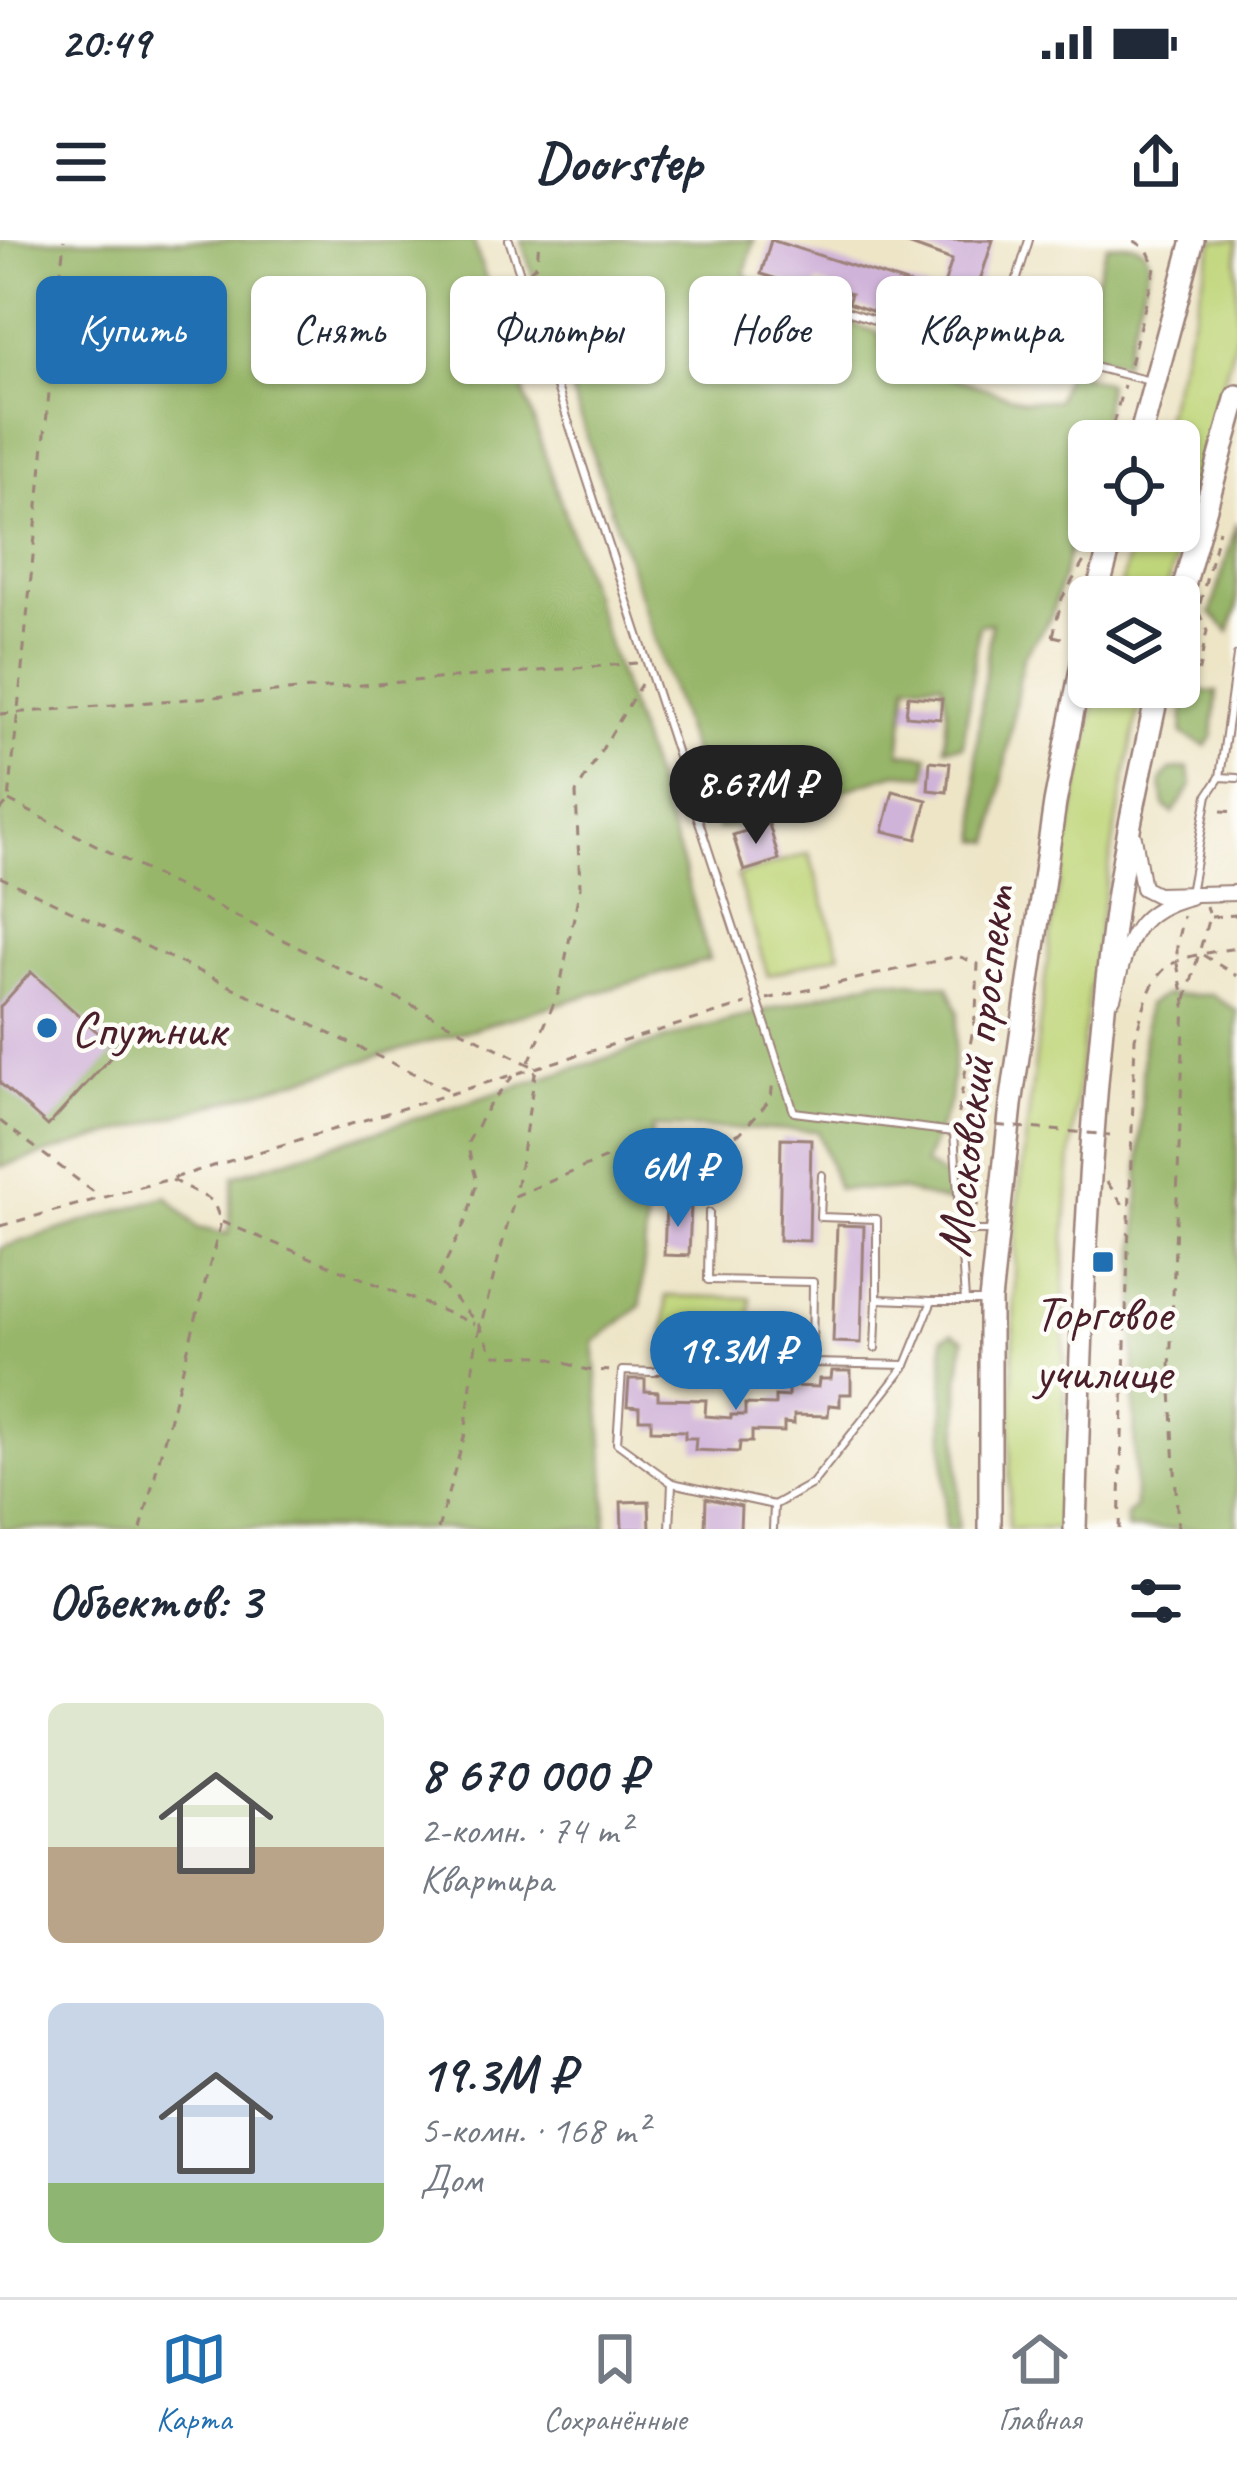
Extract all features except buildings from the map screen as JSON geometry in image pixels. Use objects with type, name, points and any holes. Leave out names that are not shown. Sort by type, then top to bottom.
[{"type":"main road","points":[[1145,420],[1193,240]]},
{"type":"main road","points":[[1187,576],[1237,397]]},
{"type":"main road","name":"Московский проспект","points":[[990,1529],[990,1300],[1011,1105],[1074,708]]},
{"type":"main road","points":[[1076,1529],[1082,1300],[1103,1030],[1131,814],[1154,708]]},
{"type":"street","points":[[1131,814],[1142,888],[1157,895],[1237,893]]},
{"type":"street","points":[[1103,1030],[1130,936],[1162,904],[1197,896]]},
{"type":"lane","points":[[508,240],[520,276]]},
{"type":"lane","points":[[1018,276],[1029,240]]},
{"type":"lane","points":[[1103,369],[1157,382]]},
{"type":"lane","points":[[555,384],[794,1112],[954,1132],[964,1300]]},
{"type":"lane","points":[[1197,896],[1208,794],[1220,778],[1237,656]]},
{"type":"lane","points":[[1220,778],[1237,778]]},
{"type":"lane","points":[[821,1175],[820,1216],[878,1219],[875,1348]]},
{"type":"lane","points":[[709,1214],[708,1280],[813,1282],[812,1363]]},
{"type":"lane","points":[[962,1231],[998,1231]]},
{"type":"lane","points":[[877,1299],[990,1300]]},
{"type":"lane","points":[[906,1365],[692,1357],[654,1372],[622,1371],[617,1443],[672,1483],[774,1505],[812,1484],[906,1365],[932,1300]]},
{"type":"lane","points":[[670,1529],[672,1483]]},
{"type":"lane","points":[[773,1529],[774,1505]]},
{"type":"path","points":[[0,811],[9,801],[64,240]]},
{"type":"path","points":[[525,276],[537,264],[539,240]]},
{"type":"path","points":[[1114,420],[1155,268],[1148,249],[1133,240]]},
{"type":"path","points":[[1200,602],[1219,530]]},
{"type":"path","points":[[1068,588],[1053,636],[1068,639]]},
{"type":"path","points":[[1200,614],[1208,631],[1200,662]]},
{"type":"path","points":[[0,714],[648,667]]},
{"type":"path","points":[[528,1064],[560,991],[580,887],[576,794],[648,667]]},
{"type":"path","points":[[9,801],[536,1068]]},
{"type":"path","points":[[1221,811],[1237,812]]},
{"type":"path","points":[[0,877],[454,1093]]},
{"type":"path","points":[[1185,1002],[1209,917],[1197,896]]},
{"type":"path","points":[[1178,1529],[1170,1369],[1185,1002],[1177,958],[1179,929],[1197,896]]},
{"type":"path","points":[[1209,917],[1237,915]]},
{"type":"path","points":[[1120,1529],[1135,1038],[1149,986],[1177,958],[1237,948]]},
{"type":"path","points":[[1200,953],[1237,976]]},
{"type":"path","points":[[0,1226],[757,1001],[958,956],[979,964],[976,1012],[954,1132]]},
{"type":"path","points":[[515,1196],[630,1148],[692,1151],[740,1133],[771,1099],[776,1058]]},
{"type":"path","points":[[438,1529],[465,1434],[480,1326],[515,1196],[536,1068]]},
{"type":"path","points":[[514,1075],[466,1144],[477,1181],[467,1218],[437,1280],[480,1326],[493,1355],[543,1356],[587,1370],[622,1371]]},
{"type":"path","points":[[0,1121],[99,1197]]},
{"type":"path","points":[[962,1231],[977,1213],[980,1124],[1110,1135]]},
{"type":"path","points":[[140,1529],[220,1222],[213,1202],[170,1179]]},
{"type":"path","points":[[1106,1181],[1127,1211]]},
{"type":"path","points":[[220,1222],[480,1326]]},
{"type":"green space","points":[[0,240],[473,240],[485,276],[450,276],[450,384],[521,384],[684,869],[709,960],[0,1167]]},
{"type":"green space","points":[[521,240],[754,240],[748,276],[689,276],[689,384],[852,384],[852,324],[876,332],[876,384],[972,384],[1024,401],[1057,400],[1062,384],[1107,383],[1103,420],[1068,420],[1069,552],[1051,617],[1023,657],[992,842],[979,840],[976,753],[991,623],[979,625],[963,746],[945,747],[947,710],[942,682],[908,683],[900,753],[928,756],[926,775],[896,773],[846,789],[821,809],[718,829],[569,384],[665,384],[665,276],[533,276]]},
{"type":"green space","points":[[1214,240],[1237,240],[1237,332],[1200,468],[1200,420],[1164,420]]},
{"type":"green space","points":[[1133,244],[1150,261],[1123,363],[1103,358],[1103,276],[1098,276],[1107,245]]},
{"type":"green space","points":[[1237,522],[1237,608],[1229,632],[1211,613]]},
{"type":"green space","points":[[1129,552],[1177,552],[1171,576],[1123,576]]},
{"type":"green space","points":[[1200,691],[1217,692],[1213,736],[1206,746],[1182,734],[1184,708],[1200,708]]},
{"type":"green space","points":[[1093,708],[1139,708],[1096,947],[1072,1144],[1064,1289],[1067,1529],[1008,1529],[1017,1209],[1052,923]]},
{"type":"green space","points":[[1188,768],[1192,785],[1173,813],[1164,806],[1161,781],[1170,770]]},
{"type":"green space","points":[[809,853],[840,954],[768,976],[737,876]]},
{"type":"green space","points":[[880,979],[948,986],[958,1012],[950,1102],[924,1164],[952,1181],[954,1204],[900,1190],[838,1189],[818,1131],[652,1127],[641,1306],[594,1342],[606,1529],[0,1529],[0,1248],[167,1196],[198,1228],[228,1234],[234,1176],[701,1028]]},
{"type":"green space","points":[[1165,995],[1212,995],[1237,1011],[1237,1529],[1127,1529],[1127,1515],[1135,1508],[1134,1351],[1143,1049],[1147,1005]]},
{"type":"green space","points":[[666,1296],[751,1298],[749,1338],[665,1336]]},
{"type":"green space","points":[[953,1333],[964,1339],[959,1382],[958,1529],[945,1529],[943,1337]]},
{"type":"place","name":"Спутник","points":[[47,1028]]},
{"type":"place","name":"Торговое училище","points":[[1103,1262]]}]
